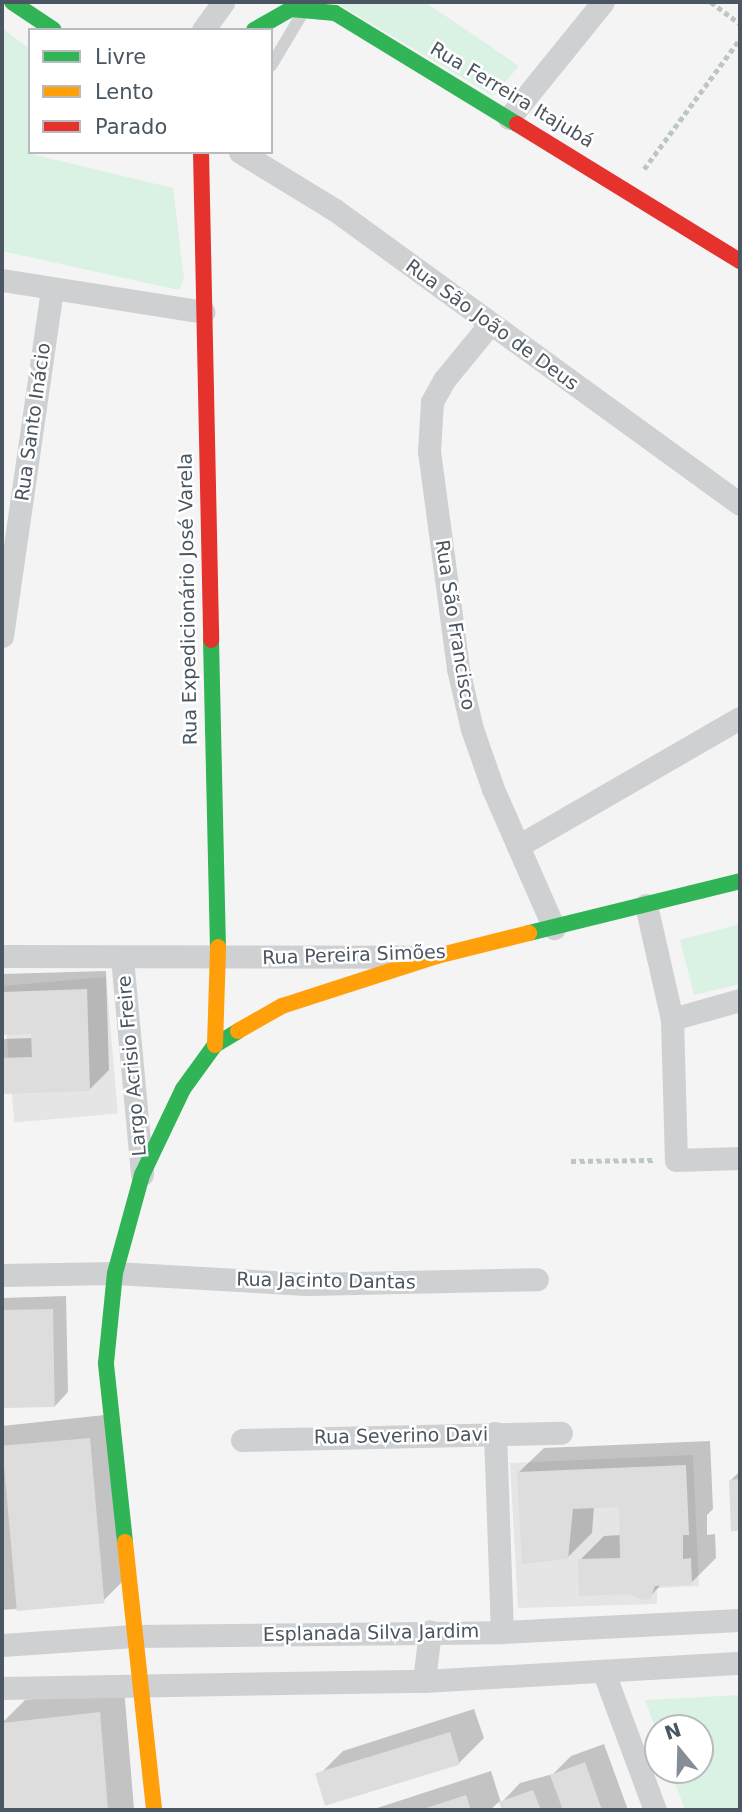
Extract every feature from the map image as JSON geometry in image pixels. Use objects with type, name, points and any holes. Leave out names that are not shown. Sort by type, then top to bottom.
[{"type":"street","points":[[12,2],[51,28]]},
{"type":"street","points":[[205,28],[223,2]]},
{"type":"street","points":[[509,118],[603,2]]},
{"type":"street","name":"Rua Ferreira Itajubá","points":[[257,28],[279,14],[305,8],[335,13],[629,190],[740,261]]},
{"type":"street","name":"Rua Expedicionário José Varela","points":[[201,154],[218,959],[215,1045]]},
{"type":"street","name":"Rua São João de Deus","points":[[243,154],[335,210],[489,325],[740,504]]},
{"type":"street","points":[[2,280],[52,291],[203,312]]},
{"type":"street","name":"Rua Santo Inácio","points":[[2,636],[52,291]]},
{"type":"street","name":"Rua São Francisco","points":[[489,325],[444,380],[432,402],[429,451],[461,681],[488,777],[554,928]]},
{"type":"street","points":[[518,846],[740,718]]},
{"type":"street","name":"Rua Pereira Simões","points":[[2,956],[218,959],[437,956],[740,881]]},
{"type":"street","points":[[646,905],[673,1019],[676,1160],[740,1158]]},
{"type":"street","points":[[154,1810],[138,1684],[106,1363],[115,1273],[142,1175],[183,1088],[215,1045],[282,1006],[437,956]]},
{"type":"street","name":"Largo Acrisio Freire","points":[[122,957],[142,1175]]},
{"type":"street","points":[[673,1019],[740,1000]]},
{"type":"street","name":"Rua Jacinto Dantas","points":[[2,1275],[115,1273],[307,1284],[537,1279]]},
{"type":"street","points":[[495,1433],[502,1632]]},
{"type":"street","name":"Rua Severino Davi","points":[[242,1440],[561,1433]]},
{"type":"street","name":"Esplanada Silva Jardim","points":[[2,1645],[134,1636],[502,1632],[740,1620]]},
{"type":"street","points":[[424,1681],[430,1631]]},
{"type":"street","points":[[2,1688],[424,1681],[604,1673],[740,1663]]},
{"type":"street","points":[[604,1673],[655,1810]]},
{"type":"lane","points":[[273,63],[305,8]]},
{"type":"path","points":[[711,2],[740,24]]},
{"type":"path","points":[[629,190],[740,39]]},
{"type":"path","points":[[571,1161],[676,1160]]},
{"type":"shaded area","points":[[106,977],[118,1113],[14,1123],[2,986]]},
{"type":"shaded area","points":[[693,1455],[699,1586],[657,1588],[657,1604],[518,1608],[510,1463]]},
{"type":"green space","points":[[335,2],[425,2],[519,66],[493,96]]},
{"type":"green space","points":[[2,28],[28,48],[28,154],[173,188],[184,279],[179,290],[2,251]]},
{"type":"green space","points":[[740,924],[740,984],[694,995],[680,940]]},
{"type":"green space","points":[[740,1695],[740,1810],[685,1810],[675,1784],[714,1784],[714,1714],[650,1714],[645,1700]]},
{"type":"building","points":[[87,989],[90,1091],[2,1094],[2,1058],[32,1057],[31,1034],[2,1035],[2,992]]},
{"type":"building","points":[[53,1309],[55,1407],[4,1408],[2,1310]]},
{"type":"building","points":[[90,1438],[104,1603],[17,1611],[2,1446]]},
{"type":"building","points":[[686,1465],[689,1535],[683,1535],[683,1559],[691,1558],[692,1585],[655,1586],[650,1599],[642,1600],[629,1594],[579,1596],[578,1559],[620,1558],[619,1507],[573,1509],[568,1559],[522,1564],[517,1472]]},
{"type":"building","points":[[740,1479],[740,1531],[731,1531],[729,1480]]},
{"type":"building","points":[[100,1712],[108,1810],[2,1810],[2,1723]]},
{"type":"building","points":[[450,1732],[460,1765],[325,1806],[315,1773]]},
{"type":"building","points":[[585,1762],[602,1810],[563,1810],[550,1775]]},
{"type":"building","points":[[533,1790],[541,1810],[502,1810],[499,1802]]},
{"type":"building","points":[[466,1795],[471,1810],[420,1810]]},
{"type":"traffic: fast","points":[[12,2],[51,28]]},
{"type":"traffic: fast","points":[[258,28],[291,9],[335,13],[517,124]]},
{"type":"traffic: fast","points":[[211,640],[218,947]]},
{"type":"traffic: fast","points":[[529,933],[740,881]]},
{"type":"traffic: fast","points":[[125,1542],[106,1363],[115,1273],[142,1175],[183,1089],[215,1045],[238,1031]]},
{"type":"traffic: slow","points":[[238,1031],[282,1006],[437,956],[529,933]]},
{"type":"traffic: slow","points":[[215,1045],[218,947]]},
{"type":"traffic: slow","points":[[125,1542],[154,1810]]},
{"type":"traffic: jam","points":[[517,124],[740,261]]},
{"type":"traffic: jam","points":[[201,154],[211,640]]}]
